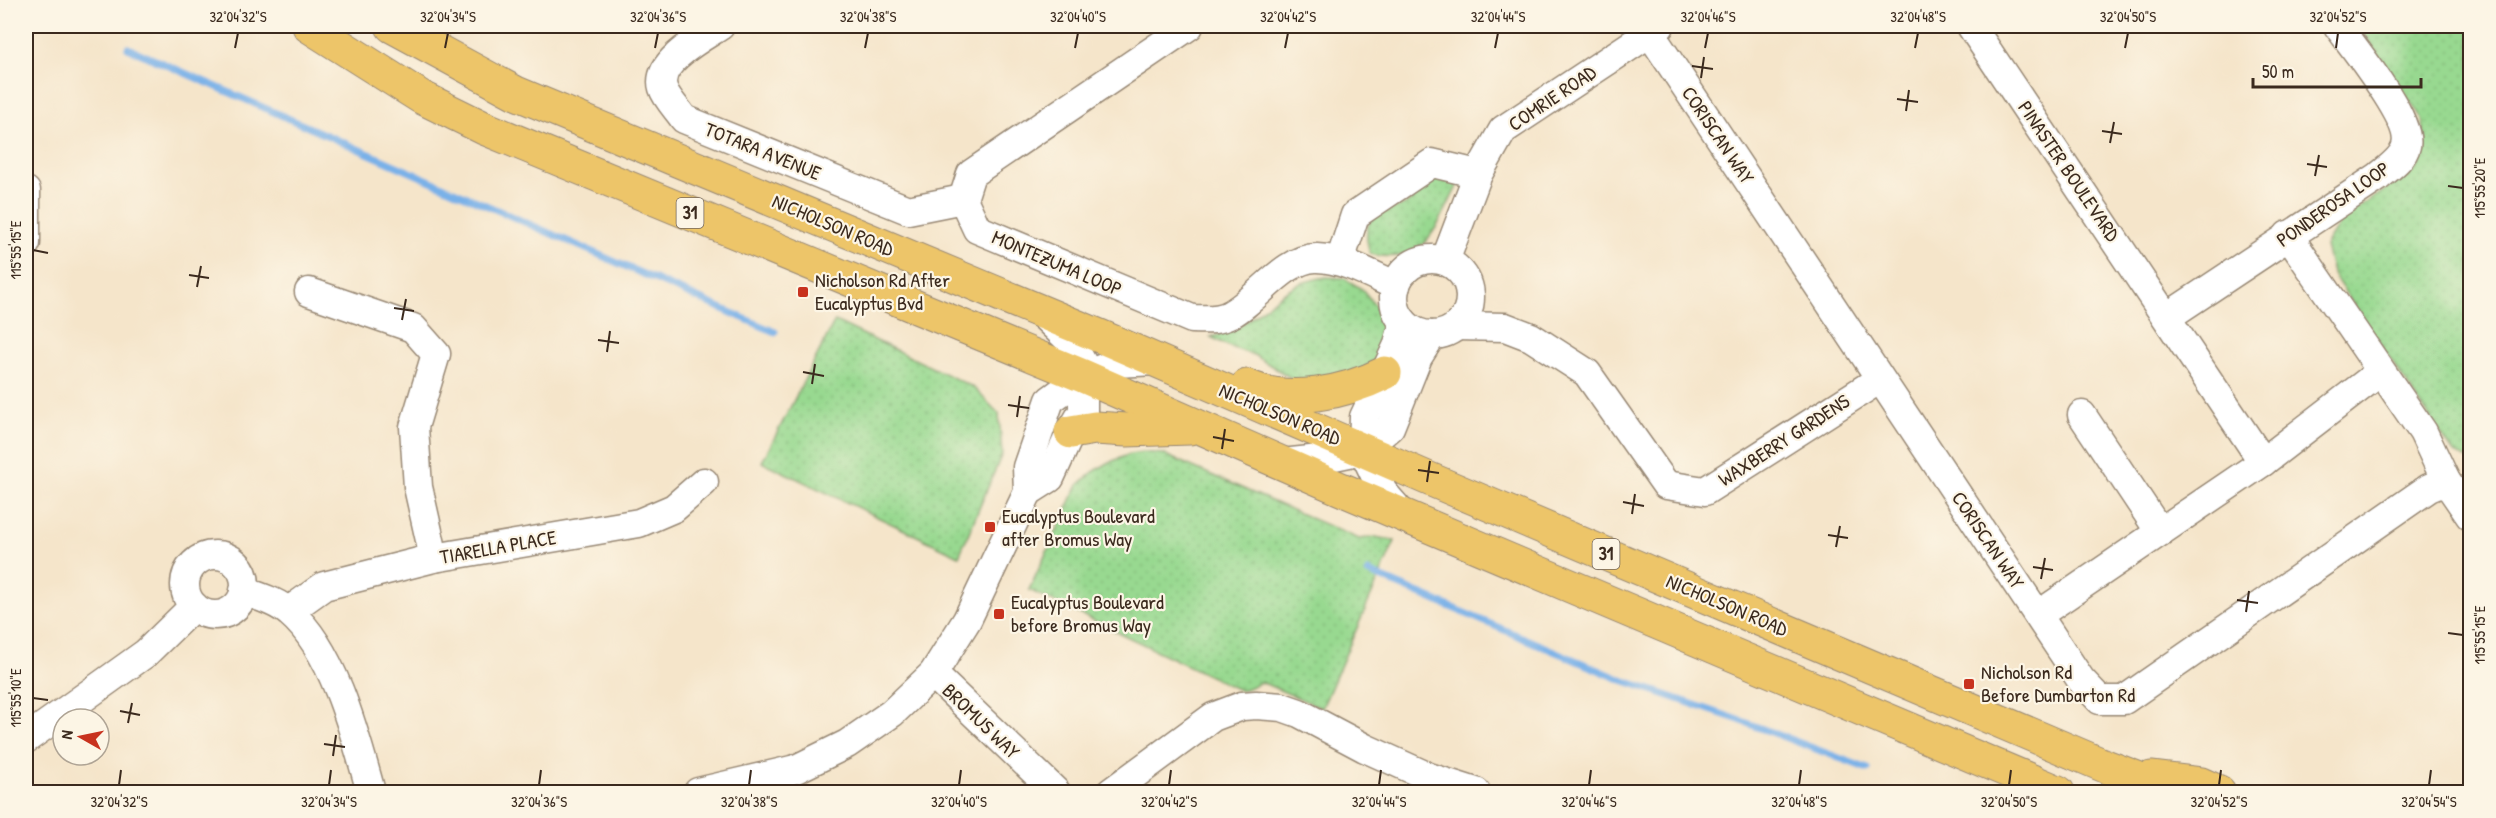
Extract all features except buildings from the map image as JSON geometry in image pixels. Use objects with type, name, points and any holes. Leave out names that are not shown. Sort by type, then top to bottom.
[{"type":"main road","name":"31","points":[[309,26],[420,97],[484,128],[1083,376],[1404,516],[2058,792]]},
{"type":"main road","name":"NICHOLSON ROAD","points":[[392,26],[516,93],[1040,311],[2094,761],[2174,792]]},
{"type":"main road","points":[[1165,364],[1217,372],[1261,392],[1310,394],[1345,390],[1385,373]]},
{"type":"main road","points":[[1071,432],[1095,428],[1127,430],[1201,428]]},
{"type":"main road","points":[[2137,777],[2201,784],[2219,792]]},
{"type":"street","name":"TOTARA AVENUE","points":[[720,26],[677,54],[664,75],[663,87],[684,119],[908,210],[963,199]]},
{"type":"street","points":[[963,199],[971,174],[1189,26]]},
{"type":"street","name":"PINASTER BOULEVARD","points":[[1971,26],[2263,462]]},
{"type":"street","name":"PONDEROSA LOOP","points":[[2167,317],[2378,177],[2401,155],[2406,147],[2407,136],[2400,115],[2338,26]]},
{"type":"street","name":"COMRIE ROAD","points":[[1445,261],[1478,174],[1503,130],[1655,29]]},
{"type":"street","name":"CORISCAN WAY","points":[[1655,29],[1880,379],[2081,680],[2100,700],[2124,700],[2429,488],[2446,481]]},
{"type":"street","points":[[1340,261],[1355,215],[1432,163],[1478,174]]},
{"type":"street","points":[[26,191],[26,243]]},
{"type":"street","name":"MONTEZUMA LOOP","points":[[963,199],[977,229],[1192,319],[1228,316],[1292,266],[1315,258],[1340,261],[1396,286]]},
{"type":"street","points":[[2288,235],[2423,432],[2446,481],[2470,516]]},
{"type":"street","points":[[1282,463],[1320,459],[1363,450],[1390,427],[1418,357],[1444,331],[1465,316],[1470,297],[1468,284],[1461,272],[1445,261],[1432,259],[1419,261],[1408,268],[1396,286],[1394,299],[1397,312],[1404,323],[1415,331],[1444,331]]},
{"type":"street","points":[[309,292],[412,328],[436,354],[414,427],[418,487],[434,558]]},
{"type":"street","name":"WAXBERRY GARDENS","points":[[1470,297],[1504,327]]},
{"type":"street","points":[[1028,492],[1050,478],[1083,411],[1083,364],[1070,341],[1040,311]]},
{"type":"street","points":[[1404,323],[1397,347],[1364,417],[1363,450],[1383,492],[1404,516]]},
{"type":"street","name":"WAXBERRY GARDENS","points":[[1444,331],[1504,327],[1531,336],[1587,374],[1665,485],[1705,491],[1880,379]]},
{"type":"street","points":[[698,792],[796,769],[847,744],[892,713],[933,674],[967,620],[1028,492],[1027,467],[1050,400],[1083,376],[1116,363],[1165,364]]},
{"type":"street","points":[[2038,615],[2263,462],[2380,372]]},
{"type":"street","points":[[2082,415],[2160,532]]},
{"type":"street","name":"TIARELLA PLACE","points":[[289,611],[324,586],[434,558],[639,523],[674,508],[704,482]]},
{"type":"street","points":[[212,555],[230,559],[237,565],[243,573],[244,591],[235,607],[219,615],[210,614],[194,606],[188,598],[186,579],[195,563],[212,555]]},
{"type":"street","points":[[244,591],[271,601],[289,611],[309,632],[338,687],[370,792]]},
{"type":"street","points":[[26,739],[146,653],[194,606]]},
{"type":"street","name":"BROMUS WAY","points":[[933,674],[1056,792]]},
{"type":"street","points":[[1111,792],[1213,717],[1236,708],[1256,705],[1282,708],[1299,714],[1418,772],[1476,792]]},
{"type":"green space","points":[[2370,26],[2470,26],[2470,460],[2454,453],[2439,431],[2332,273],[2325,246],[2342,219],[2416,169],[2425,151],[2423,121],[2362,31]]},
{"type":"green space","points":[[1437,175],[1460,181],[1437,226],[1428,238],[1418,248],[1405,254],[1390,257],[1370,254],[1367,229],[1372,218],[1384,211],[1406,204]]},
{"type":"green space","points":[[1326,277],[1344,278],[1362,289],[1375,305],[1383,325],[1381,350],[1374,361],[1350,377],[1297,382],[1254,355],[1230,347],[1211,337],[1245,322],[1295,286]]},
{"type":"green space","points":[[835,321],[973,387],[999,414],[1002,454],[959,556],[762,462]]},
{"type":"green space","points":[[1143,452],[1163,454],[1359,539],[1376,537],[1395,541],[1322,708],[1261,682],[1241,691],[1029,590],[1078,485],[1108,463],[1130,454]]},
{"type":"waterway","points":[[128,48],[775,332]]},
{"type":"waterway","points":[[1368,572],[1622,680],[1739,720],[1868,769]]},
{"type":"place","name":"Nicholson Rd After Eucalyptus Bvd","points":[[803,292]]},
{"type":"place","name":"Eucalyptus Boulevard after Bromus Way","points":[[990,527]]},
{"type":"place","name":"Eucalyptus Boulevard before Bromus Way","points":[[999,614]]},
{"type":"place","name":"Nicholson Rd Before Dumbarton Rd","points":[[1969,684]]}]
